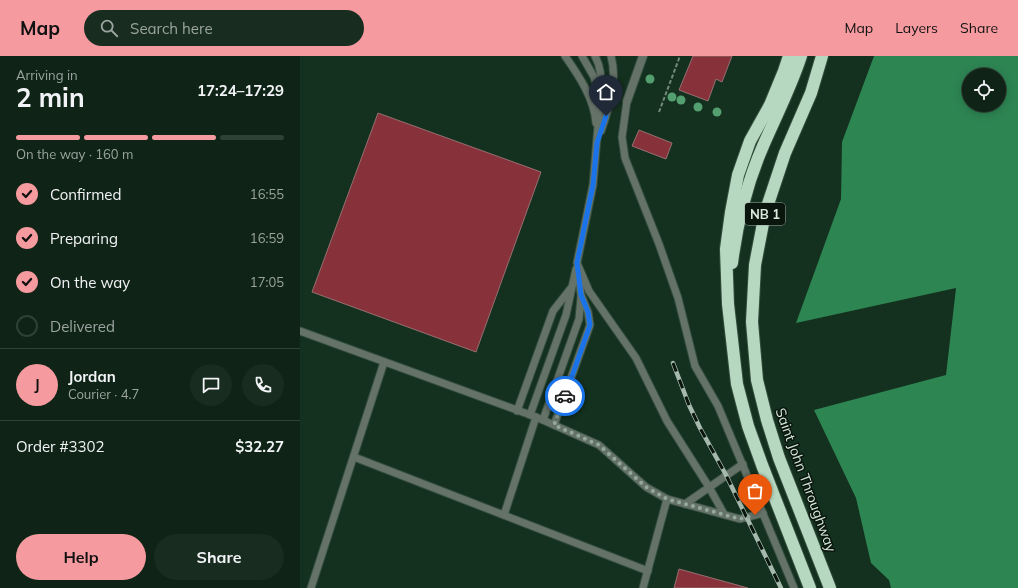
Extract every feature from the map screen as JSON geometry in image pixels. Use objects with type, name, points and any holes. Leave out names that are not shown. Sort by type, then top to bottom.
[{"type":"highway","points":[[750,141],[782,56]]},
{"type":"highway","name":"NB 1","points":[[789,56],[770,105],[750,141],[738,175],[726,250],[728,304],[737,384],[748,426],[810,588]]},
{"type":"highway","name":"NB 1","points":[[728,304],[738,229],[747,188],[763,146],[795,75],[801,56]]},
{"type":"highway","name":"Saint John Throughway","points":[[822,56],[811,93],[784,153],[764,220],[755,265],[752,322],[757,380],[767,420],[779,458],[830,588]]},
{"type":"street","points":[[627,101],[643,56]]},
{"type":"lane","points":[[565,56],[589,96],[595,114],[597,143]]},
{"type":"lane","points":[[582,56],[594,77],[600,102]]},
{"type":"lane","points":[[504,515],[533,416],[566,315],[593,185],[602,73],[595,56]]},
{"type":"lane","points":[[597,143],[610,102],[613,72],[611,56]]},
{"type":"lane","points":[[627,101],[622,137],[626,158],[678,298],[695,366],[718,406],[794,588]]},
{"type":"lane","points":[[543,420],[579,319],[581,295],[577,263]]},
{"type":"lane","points":[[577,263],[589,290],[636,358],[667,421],[724,514]]},
{"type":"lane","points":[[517,411],[553,311],[572,286]]},
{"type":"lane","points":[[554,425],[590,325],[588,312],[581,295]]},
{"type":"lane","points":[[300,331],[533,416],[599,445],[646,487],[667,499],[740,519],[763,514]]},
{"type":"lane","points":[[311,588],[384,362]]},
{"type":"lane","points":[[354,457],[648,571]]},
{"type":"lane","points":[[684,504],[742,464]]},
{"type":"lane","points":[[643,588],[667,499]]},
{"type":"path","points":[[659,112],[680,56]]},
{"type":"shaded area","points":[[874,56],[1018,56],[1018,588],[891,588],[889,580],[871,563],[856,498],[814,410],[946,375],[956,288],[796,323],[841,199],[842,142]]},
{"type":"building","points":[[693,56],[732,56],[722,82],[716,79],[708,101],[679,90]]},
{"type":"building","points":[[378,113],[541,172],[476,352],[312,292]]},
{"type":"building","points":[[639,130],[672,143],[666,159],[632,146]]},
{"type":"building","points":[[679,569],[748,588],[674,588]]},
{"type":"railway","points":[[673,363],[689,405],[700,428],[726,475],[781,588]]},
{"type":"way so far","points":[[565,396],[554,425],[599,445],[646,487],[667,499],[740,519],[755,515]]},
{"type":"route","points":[[565,396],[590,325],[588,312],[581,295],[577,263],[593,185],[597,143],[606,116]]}]
